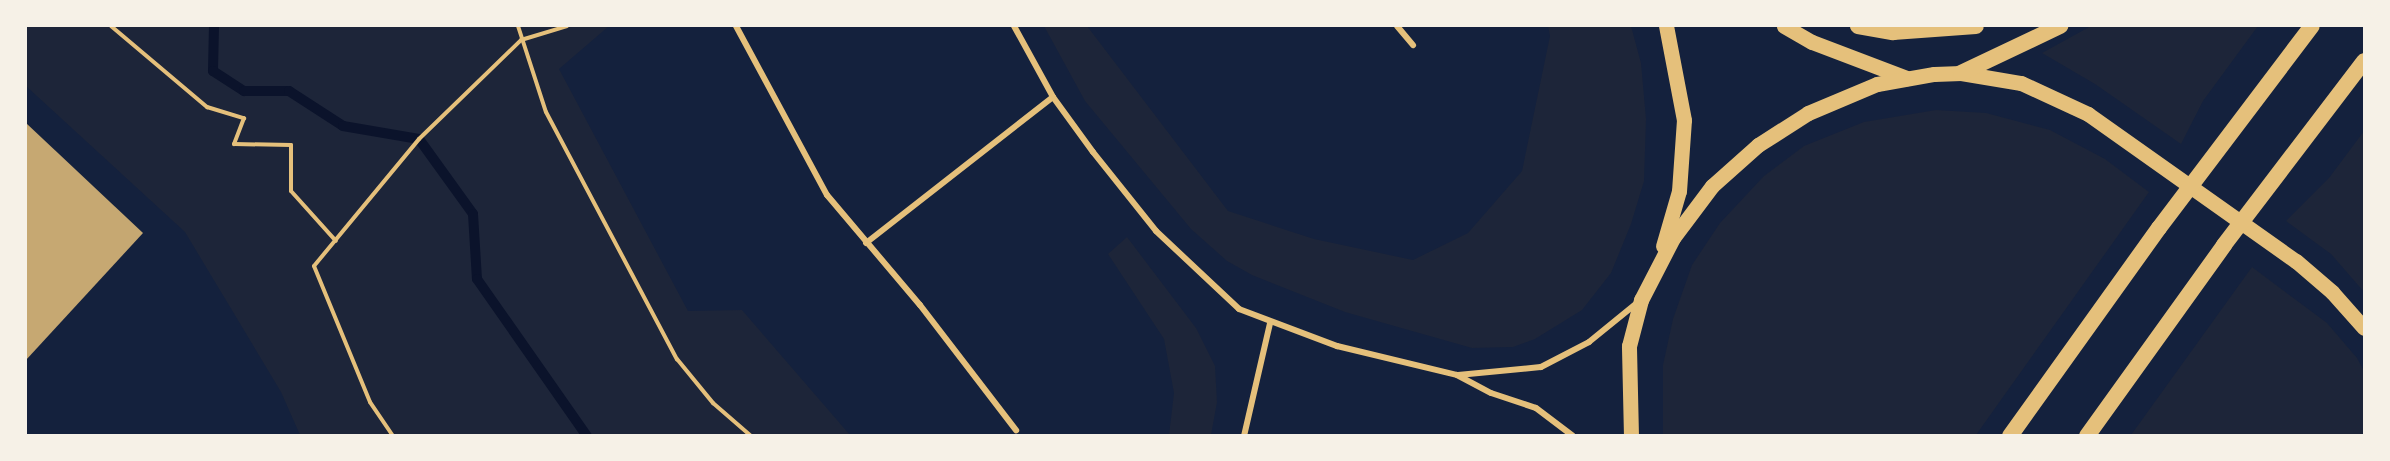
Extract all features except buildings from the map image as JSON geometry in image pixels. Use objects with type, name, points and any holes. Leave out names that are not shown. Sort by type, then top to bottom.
[{"type":"highway","points":[[1858,26],[1893,32],[1976,26]]},
{"type":"highway","points":[[1961,73],[2060,26]]},
{"type":"highway","points":[[2010,435],[2159,228],[2312,26]]},
{"type":"highway","points":[[2086,435],[2224,244],[2364,61]]},
{"type":"main road","points":[[1657,266],[1679,190],[1683,152],[1681,92],[1666,26]]},
{"type":"main road","points":[[1784,26],[1812,42],[1907,78]]},
{"type":"main road","points":[[1630,435],[1629,346],[1641,300],[1657,266],[1688,216],[1712,186],[1774,133],[1834,100],[1907,78],[1961,73],[2021,83],[2051,94],[2122,136],[2296,261],[2332,292],[2364,328]]},
{"type":"street","points":[[736,26],[827,195],[920,305],[1016,430]]},
{"type":"street","points":[[1014,26],[1053,97],[1156,231],[1190,266],[1239,309],[1270,323],[1337,346],[1457,375],[1491,393],[1536,408],[1573,435]]},
{"type":"street","points":[[1397,26],[1413,45]]},
{"type":"street","points":[[866,243],[1053,97]]},
{"type":"street","points":[[1457,375],[1541,367],[1589,342],[1641,300]]},
{"type":"street","points":[[1244,435],[1270,323]]},
{"type":"path","points":[[111,26],[207,106],[244,118],[234,144],[291,145],[291,191],[336,241]]},
{"type":"path","points":[[518,26],[546,112],[677,359],[713,403],[751,435]]},
{"type":"path","points":[[393,435],[370,402],[314,266],[419,140],[521,40],[567,26]]},
{"type":"shaded area","points":[[26,26],[609,26],[559,69],[688,311],[742,310],[850,435],[300,435],[281,392],[185,232],[26,86]]},
{"type":"shaded area","points":[[1044,26],[1087,26],[1228,211],[1314,239],[1413,260],[1468,233],[1522,171],[1550,36],[1548,26],[1631,26],[1641,63],[1646,119],[1644,181],[1631,224],[1611,273],[1582,310],[1535,339],[1513,347],[1472,348],[1345,312],[1252,275],[1227,261],[1191,229],[1085,101]]},
{"type":"shaded area","points":[[2091,26],[2258,26],[2203,101],[2181,144],[2095,84],[2042,53]]},
{"type":"shaded area","points":[[1936,110],[1986,113],[2050,130],[2105,159],[2149,192],[1976,435],[1663,435],[1663,365],[1673,319],[1692,265],[1720,223],[1764,176],[1804,146],[1864,122]]},
{"type":"shaded area","points":[[2364,131],[2364,292],[2331,254],[2286,221],[2329,178]]},
{"type":"shaded area","points":[[1127,237],[1196,328],[1215,366],[1217,402],[1211,435],[1169,435],[1174,393],[1164,339],[1108,254]]},
{"type":"shaded area","points":[[2252,267],[2327,323],[2357,358],[2364,371],[2364,435],[2131,435]]},
{"type":"waterway","points":[[214,26],[213,71],[244,91],[289,91],[343,126],[419,139],[473,214],[477,279],[587,436]]}]
